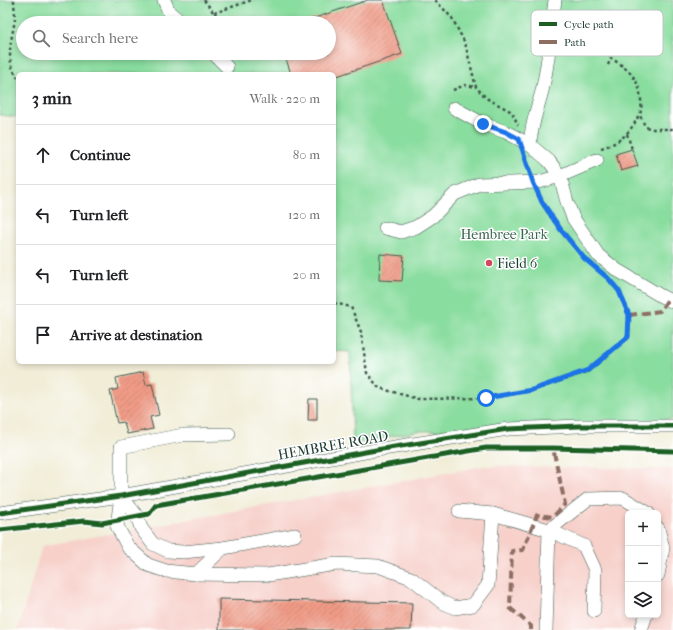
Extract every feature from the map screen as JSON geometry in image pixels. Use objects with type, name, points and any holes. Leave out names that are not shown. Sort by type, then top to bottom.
[{"type":"street","points":[[164,0],[169,12],[174,16]]},
{"type":"street","points":[[554,10],[555,0]]},
{"type":"street","points":[[525,142],[531,130],[542,91],[548,56]]},
{"type":"street","points":[[220,60],[227,68]]},
{"type":"street","points":[[454,108],[483,124],[506,132],[525,142],[548,161],[560,176],[573,218],[598,255],[618,270],[673,302]]},
{"type":"street","points":[[385,228],[400,232],[416,227],[433,216],[454,194],[479,184],[539,182],[560,176],[596,155]]},
{"type":"street","name":"HEMBREE ROAD","points":[[0,513],[121,496],[384,448],[508,429],[579,426],[673,426]]},
{"type":"street","points":[[229,434],[183,435],[121,447],[121,496],[117,526],[128,547],[148,565],[166,572],[268,575],[336,564],[378,566],[411,578],[442,602],[455,608],[473,605],[488,585],[494,514]]},
{"type":"street","points":[[121,496],[136,516],[140,528],[153,544],[168,551],[183,552],[223,548],[295,535]]},
{"type":"street","points":[[546,630],[549,530],[588,499],[623,498],[643,510]]},
{"type":"street","points":[[458,511],[494,514],[549,530],[584,546],[595,570],[594,611]]},
{"type":"street","points":[[661,538],[664,548],[661,562]]},
{"type":"street","points":[[196,574],[223,548]]},
{"type":"street","points":[[641,630],[645,618]]},
{"type":"path","points":[[14,0],[15,18],[9,50],[16,75]]},
{"type":"path","points":[[204,0],[215,16]]},
{"type":"path","points":[[214,13],[252,0]]},
{"type":"path","points":[[435,0],[452,18],[465,43],[476,87],[486,98],[512,112],[525,142],[533,182],[542,202],[561,230],[584,258]]},
{"type":"path","points":[[596,155],[627,134],[633,127],[639,115],[641,101],[636,82],[628,69],[611,58],[608,65]]},
{"type":"path","points":[[453,90],[466,85],[476,87]]},
{"type":"path","points":[[639,115],[646,127],[653,129],[673,128]]},
{"type":"path","points":[[627,134],[632,149]]},
{"type":"path","points":[[336,303],[351,307],[361,332],[367,373],[379,388],[418,399],[486,398],[532,390],[588,370],[628,337],[629,315],[619,291],[608,278]]},
{"type":"shaded area","points":[[484,466],[673,469],[673,630],[18,630],[42,546]]},
{"type":"green space","name":"Hembree Park","points":[[0,0],[673,0],[673,419],[542,430],[418,431],[353,444],[350,352],[336,351],[336,72],[16,72],[16,117],[0,115]]},
{"type":"building","points":[[368,0],[383,0],[402,54],[336,76],[336,72],[290,72],[286,60],[336,60],[336,16],[321,16]]},
{"type":"building","points":[[632,149],[638,166],[621,171],[616,154]]},
{"type":"building","points":[[380,254],[404,256],[402,281],[379,280]]},
{"type":"building","points":[[143,372],[146,385],[152,384],[159,415],[150,417],[153,429],[127,434],[124,422],[117,423],[110,391],[118,389],[116,378]]},
{"type":"building","points":[[309,399],[317,399],[317,420],[308,420]]},
{"type":"building","points":[[219,599],[412,603],[411,630],[219,630]]},
{"type":"marked path","points":[[629,315],[660,311],[668,299]]},
{"type":"marked path","points":[[531,630],[531,626],[510,608],[512,551],[523,550],[537,515],[553,517],[565,504],[553,448]]},
{"type":"cycle path","points":[[0,513],[121,496],[376,450],[508,429],[579,426],[673,426]]},
{"type":"cycle path","points":[[0,530],[84,521],[102,523],[149,514],[156,505],[486,448],[673,451]]},
{"type":"place","name":"Field 6","points":[[489,263]]},
{"type":"route","points":[[483,124],[506,132],[519,139],[533,182],[542,202],[561,230],[584,258],[608,278],[619,291],[629,315],[628,337],[588,370],[532,390],[486,398]]}]
